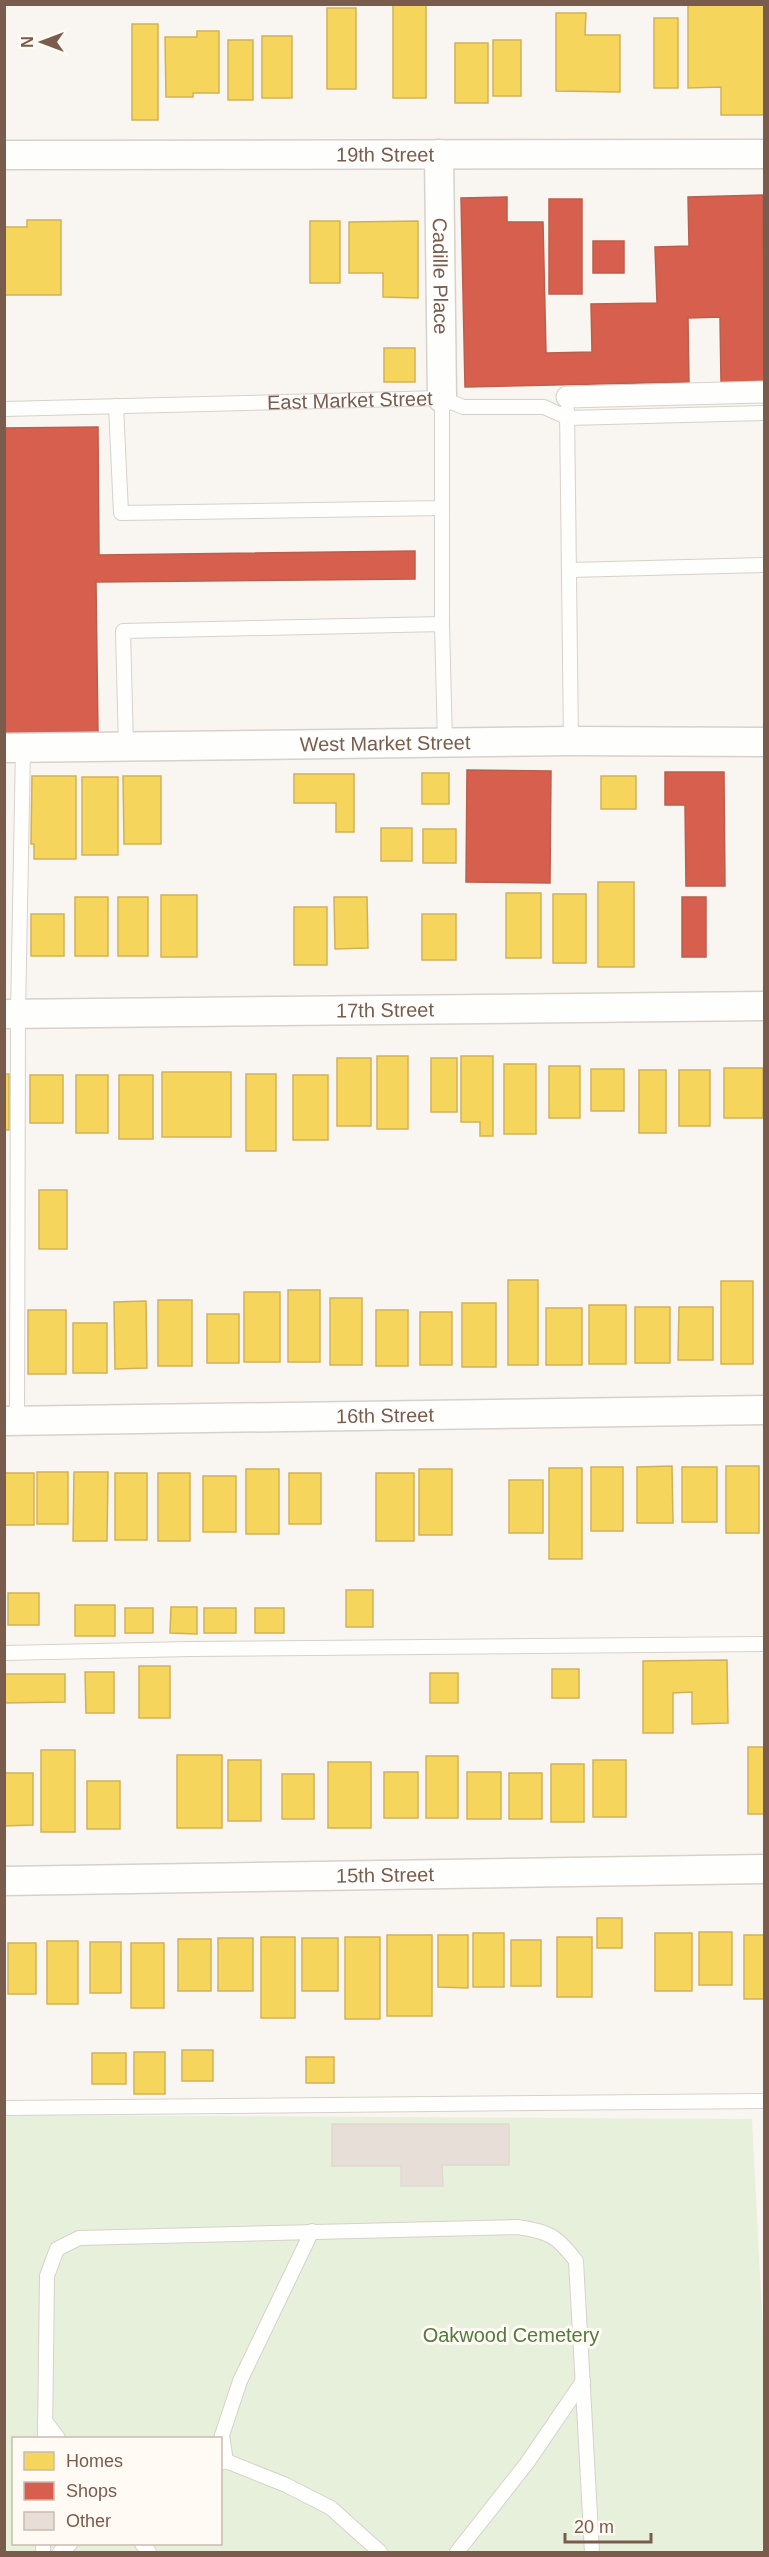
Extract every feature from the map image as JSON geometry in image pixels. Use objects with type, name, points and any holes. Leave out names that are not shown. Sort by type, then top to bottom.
[{"type":"street","name":"Cadille Place","points":[[439,154],[442,398]]},
{"type":"street","name":"19th Street","points":[[4,155],[765,154]]},
{"type":"street","points":[[567,397],[765,392]]},
{"type":"street","name":"West Market Street","points":[[14,748],[571,741],[765,741]]},
{"type":"street","name":"17th Street","points":[[11,1014],[765,1006]]},
{"type":"street","name":"16th Street","points":[[11,1421],[765,1410]]},
{"type":"street","name":"15th Street","points":[[4,1881],[765,1869]]},
{"type":"lane","points":[[567,397],[571,741]]},
{"type":"lane","name":"East Market Street","points":[[4,409],[442,398],[463,407],[544,407],[568,418],[765,413]]},
{"type":"lane","points":[[442,398],[442,624],[445,743]]},
{"type":"lane","points":[[116,406],[121,513],[442,508]]},
{"type":"lane","points":[[570,570],[765,565]]},
{"type":"lane","points":[[126,746],[123,631],[442,624]]},
{"type":"lane","points":[[11,1421],[11,1014],[14,748]]},
{"type":"lane","points":[[4,1653],[226,1648],[765,1644]]},
{"type":"lane","points":[[4,2108],[765,2101]]},
{"type":"lane","points":[[45,2437],[47,2276],[57,2249],[79,2238],[518,2227],[541,2230],[561,2241],[576,2261],[592,2553]]},
{"type":"lane","points":[[312,2231],[240,2381],[222,2435],[223,2462],[286,2485],[331,2508],[381,2553]]},
{"type":"lane","points":[[457,2553],[527,2463],[583,2381]]},
{"type":"lane","points":[[45,2421],[57,2437]]},
{"type":"green space","name":"Oakwood Cemetery","points":[[5,2115],[752,2119],[764,2354],[764,2552],[5,2552]]},
{"type":"building: Homes","points":[[393,4],[426,4],[426,98],[393,98]]},
{"type":"building: Homes","points":[[764,4],[764,115],[721,115],[721,87],[688,88],[688,5]]},
{"type":"building: Homes","points":[[327,8],[356,8],[356,89],[327,89]]},
{"type":"building: Homes","points":[[556,13],[586,13],[585,35],[620,35],[620,92],[556,91]]},
{"type":"building: Homes","points":[[654,18],[678,18],[678,88],[654,88]]},
{"type":"building: Homes","points":[[132,24],[158,24],[158,120],[132,120]]},
{"type":"building: Homes","points":[[197,31],[219,31],[219,93],[193,93],[193,97],[166,97],[165,37],[197,37]]},
{"type":"building: Homes","points":[[262,36],[292,36],[292,98],[262,98]]},
{"type":"building: Homes","points":[[228,40],[253,40],[253,100],[228,100]]},
{"type":"building: Homes","points":[[493,40],[521,40],[521,96],[493,96]]},
{"type":"building: Homes","points":[[455,43],[488,43],[488,103],[455,103]]},
{"type":"building: Homes","points":[[27,220],[61,220],[61,295],[4,295],[4,227],[27,227]]},
{"type":"building: Homes","points":[[310,221],[340,221],[340,283],[310,283]]},
{"type":"building: Homes","points":[[418,221],[418,298],[383,297],[383,273],[349,273],[349,222]]},
{"type":"building: Homes","points":[[384,348],[415,348],[415,382],[384,382]]},
{"type":"building: Homes","points":[[422,773],[449,773],[449,804],[422,804]]},
{"type":"building: Homes","points":[[294,774],[354,774],[354,832],[336,832],[336,803],[294,803]]},
{"type":"building: Homes","points":[[32,776],[76,776],[76,859],[34,859],[34,844],[31,844]]},
{"type":"building: Homes","points":[[123,776],[161,776],[161,844],[124,844]]},
{"type":"building: Homes","points":[[601,776],[636,776],[636,809],[601,809]]},
{"type":"building: Homes","points":[[82,777],[118,777],[118,855],[82,855]]},
{"type":"building: Homes","points":[[381,828],[412,828],[412,861],[381,861]]},
{"type":"building: Homes","points":[[423,829],[456,829],[456,863],[423,863]]},
{"type":"building: Homes","points":[[598,882],[634,882],[634,967],[598,967]]},
{"type":"building: Homes","points":[[506,893],[541,893],[541,958],[506,958]]},
{"type":"building: Homes","points":[[553,894],[586,894],[586,963],[553,963]]},
{"type":"building: Homes","points":[[161,895],[197,895],[197,957],[161,957]]},
{"type":"building: Homes","points":[[75,897],[108,897],[108,956],[75,956]]},
{"type":"building: Homes","points":[[118,897],[148,897],[148,956],[118,956]]},
{"type":"building: Homes","points":[[334,897],[367,897],[368,948],[335,949]]},
{"type":"building: Homes","points":[[294,907],[327,907],[327,965],[294,965]]},
{"type":"building: Homes","points":[[31,914],[64,914],[64,956],[31,956]]},
{"type":"building: Homes","points":[[422,914],[456,914],[456,960],[422,960]]},
{"type":"building: Homes","points":[[377,1056],[408,1056],[408,1129],[377,1129]]},
{"type":"building: Homes","points":[[461,1056],[493,1056],[493,1136],[480,1136],[480,1122],[461,1122]]},
{"type":"building: Homes","points":[[337,1058],[371,1058],[371,1126],[337,1126]]},
{"type":"building: Homes","points":[[431,1058],[457,1058],[457,1112],[431,1112]]},
{"type":"building: Homes","points":[[504,1064],[536,1064],[536,1134],[504,1134]]},
{"type":"building: Homes","points":[[549,1066],[580,1066],[580,1118],[549,1118]]},
{"type":"building: Homes","points":[[724,1068],[763,1068],[763,1118],[724,1118]]},
{"type":"building: Homes","points":[[591,1069],[624,1069],[624,1111],[591,1111]]},
{"type":"building: Homes","points":[[639,1070],[666,1070],[666,1133],[639,1133]]},
{"type":"building: Homes","points":[[679,1070],[710,1070],[710,1126],[679,1126]]},
{"type":"building: Homes","points":[[162,1072],[231,1072],[231,1137],[162,1137]]},
{"type":"building: Homes","points":[[4,1074],[9,1074],[9,1130],[4,1130]]},
{"type":"building: Homes","points":[[246,1074],[276,1074],[276,1151],[246,1151]]},
{"type":"building: Homes","points":[[30,1075],[63,1075],[63,1123],[30,1123]]},
{"type":"building: Homes","points":[[76,1075],[108,1075],[108,1133],[76,1133]]},
{"type":"building: Homes","points":[[119,1075],[153,1075],[153,1139],[119,1139]]},
{"type":"building: Homes","points":[[293,1075],[328,1075],[328,1140],[293,1140]]},
{"type":"building: Homes","points":[[39,1190],[67,1190],[67,1249],[39,1249]]},
{"type":"building: Homes","points":[[508,1280],[538,1280],[538,1365],[508,1365]]},
{"type":"building: Homes","points":[[721,1281],[753,1281],[753,1364],[721,1364]]},
{"type":"building: Homes","points":[[288,1290],[320,1290],[320,1362],[288,1362]]},
{"type":"building: Homes","points":[[244,1292],[280,1292],[280,1362],[244,1362]]},
{"type":"building: Homes","points":[[330,1298],[362,1298],[362,1365],[330,1365]]},
{"type":"building: Homes","points":[[158,1300],[192,1300],[192,1366],[158,1366]]},
{"type":"building: Homes","points":[[146,1301],[147,1368],[115,1369],[114,1302]]},
{"type":"building: Homes","points":[[462,1303],[496,1303],[496,1367],[462,1367]]},
{"type":"building: Homes","points":[[589,1305],[626,1305],[626,1364],[589,1364]]},
{"type":"building: Homes","points":[[635,1307],[670,1307],[670,1363],[635,1363]]},
{"type":"building: Homes","points":[[679,1307],[713,1307],[713,1360],[678,1360]]},
{"type":"building: Homes","points":[[546,1308],[582,1308],[582,1365],[546,1365]]},
{"type":"building: Homes","points":[[28,1310],[66,1310],[66,1374],[28,1374]]},
{"type":"building: Homes","points":[[376,1310],[408,1310],[408,1366],[376,1366]]},
{"type":"building: Homes","points":[[420,1312],[452,1312],[452,1365],[420,1365]]},
{"type":"building: Homes","points":[[207,1314],[239,1314],[239,1363],[207,1363]]},
{"type":"building: Homes","points":[[73,1323],[107,1323],[107,1373],[73,1373]]},
{"type":"building: Homes","points":[[672,1466],[673,1523],[637,1523],[637,1467]]},
{"type":"building: Homes","points":[[726,1466],[759,1466],[759,1533],[726,1533]]},
{"type":"building: Homes","points":[[591,1467],[623,1467],[623,1531],[591,1531]]},
{"type":"building: Homes","points":[[682,1467],[717,1467],[717,1522],[682,1522]]},
{"type":"building: Homes","points":[[549,1468],[582,1468],[582,1559],[549,1559]]},
{"type":"building: Homes","points":[[246,1469],[279,1469],[279,1534],[246,1534]]},
{"type":"building: Homes","points":[[419,1469],[452,1469],[452,1535],[419,1535]]},
{"type":"building: Homes","points":[[37,1472],[68,1472],[68,1524],[37,1524]]},
{"type":"building: Homes","points":[[74,1472],[108,1472],[107,1541],[73,1541]]},
{"type":"building: Homes","points":[[4,1473],[34,1473],[34,1525],[4,1525]]},
{"type":"building: Homes","points":[[115,1473],[147,1473],[147,1540],[115,1540]]},
{"type":"building: Homes","points":[[158,1473],[190,1473],[190,1541],[158,1541]]},
{"type":"building: Homes","points":[[289,1473],[321,1473],[321,1524],[289,1524]]},
{"type":"building: Homes","points":[[376,1473],[414,1473],[414,1541],[376,1541]]},
{"type":"building: Homes","points":[[203,1476],[236,1476],[236,1532],[203,1532]]},
{"type":"building: Homes","points":[[509,1480],[543,1480],[543,1533],[509,1533]]},
{"type":"building: Homes","points":[[346,1590],[373,1590],[373,1627],[346,1627]]},
{"type":"building: Homes","points":[[8,1593],[39,1593],[39,1625],[8,1625]]},
{"type":"building: Homes","points":[[75,1605],[115,1605],[115,1636],[75,1636]]},
{"type":"building: Homes","points":[[171,1607],[197,1607],[197,1634],[170,1633]]},
{"type":"building: Homes","points":[[125,1608],[153,1608],[153,1633],[125,1633]]},
{"type":"building: Homes","points":[[204,1608],[236,1608],[236,1633],[204,1633]]},
{"type":"building: Homes","points":[[255,1608],[284,1608],[284,1633],[255,1633]]},
{"type":"building: Homes","points":[[727,1660],[728,1723],[692,1724],[692,1692],[673,1693],[673,1733],[643,1733],[643,1661]]},
{"type":"building: Homes","points":[[139,1666],[170,1666],[170,1718],[139,1718]]},
{"type":"building: Homes","points":[[552,1669],[579,1669],[579,1698],[552,1698]]},
{"type":"building: Homes","points":[[85,1672],[114,1672],[114,1713],[86,1713]]},
{"type":"building: Homes","points":[[430,1673],[458,1673],[458,1703],[430,1703]]},
{"type":"building: Homes","points":[[4,1674],[65,1674],[65,1702],[4,1703]]},
{"type":"building: Homes","points":[[748,1747],[764,1747],[764,1814],[748,1814]]},
{"type":"building: Homes","points":[[41,1750],[75,1750],[75,1832],[41,1832]]},
{"type":"building: Homes","points":[[177,1755],[222,1755],[222,1828],[177,1828]]},
{"type":"building: Homes","points":[[426,1756],[458,1756],[458,1818],[426,1818]]},
{"type":"building: Homes","points":[[228,1760],[261,1760],[261,1821],[228,1821]]},
{"type":"building: Homes","points":[[593,1760],[626,1760],[626,1817],[593,1817]]},
{"type":"building: Homes","points":[[328,1762],[371,1762],[371,1828],[328,1828]]},
{"type":"building: Homes","points":[[551,1764],[584,1764],[584,1822],[551,1822]]},
{"type":"building: Homes","points":[[384,1772],[418,1772],[418,1818],[384,1818]]},
{"type":"building: Homes","points":[[467,1772],[501,1772],[501,1819],[467,1819]]},
{"type":"building: Homes","points":[[4,1773],[33,1773],[33,1825],[4,1826]]},
{"type":"building: Homes","points":[[509,1773],[542,1773],[542,1819],[509,1819]]},
{"type":"building: Homes","points":[[282,1774],[314,1774],[314,1819],[282,1819]]},
{"type":"building: Homes","points":[[87,1781],[120,1781],[120,1829],[87,1829]]},
{"type":"building: Homes","points":[[597,1918],[622,1918],[622,1948],[597,1948]]},
{"type":"building: Homes","points":[[699,1932],[732,1932],[732,1985],[699,1985]]},
{"type":"building: Homes","points":[[473,1933],[504,1933],[504,1987],[473,1987]]},
{"type":"building: Homes","points":[[655,1933],[692,1933],[692,1991],[655,1991]]},
{"type":"building: Homes","points":[[387,1935],[432,1935],[432,2016],[387,2016]]},
{"type":"building: Homes","points":[[438,1935],[468,1935],[468,1988],[438,1987]]},
{"type":"building: Homes","points":[[744,1935],[764,1935],[764,1999],[744,1999]]},
{"type":"building: Homes","points":[[261,1937],[295,1937],[295,2018],[261,2018]]},
{"type":"building: Homes","points":[[345,1937],[380,1937],[380,2019],[345,2019]]},
{"type":"building: Homes","points":[[557,1937],[592,1937],[592,1997],[557,1997]]},
{"type":"building: Homes","points":[[218,1938],[253,1938],[253,1991],[218,1991]]},
{"type":"building: Homes","points":[[302,1938],[338,1938],[338,1991],[302,1991]]},
{"type":"building: Homes","points":[[178,1939],[211,1939],[211,1991],[178,1991]]},
{"type":"building: Homes","points":[[511,1940],[541,1940],[541,1986],[511,1986]]},
{"type":"building: Homes","points":[[47,1941],[78,1941],[78,2004],[47,2004]]},
{"type":"building: Homes","points":[[90,1942],[121,1942],[121,1993],[90,1993]]},
{"type":"building: Homes","points":[[8,1943],[36,1943],[36,1994],[8,1994]]},
{"type":"building: Homes","points":[[131,1943],[164,1943],[164,2008],[131,2008]]},
{"type":"building: Homes","points":[[182,2050],[213,2050],[213,2081],[182,2081]]},
{"type":"building: Homes","points":[[134,2052],[165,2052],[165,2094],[134,2094]]},
{"type":"building: Homes","points":[[92,2053],[126,2053],[126,2084],[92,2084]]},
{"type":"building: Homes","points":[[306,2057],[334,2057],[334,2083],[306,2083]]},
{"type":"building: Shops","points":[[763,195],[764,381],[721,382],[720,317],[688,318],[689,382],[465,387],[461,198],[507,197],[507,222],[543,222],[546,353],[592,352],[591,304],[657,303],[655,247],[689,246],[688,197]]},
{"type":"building: Shops","points":[[549,199],[582,199],[582,294],[549,294]]},
{"type":"building: Shops","points":[[593,241],[624,241],[624,273],[593,273]]},
{"type":"building: Shops","points":[[98,427],[99,555],[415,551],[415,579],[96,582],[98,733],[4,734],[4,428]]},
{"type":"building: Shops","points":[[467,770],[551,771],[550,883],[466,882]]},
{"type":"building: Shops","points":[[665,772],[724,772],[725,886],[686,886],[685,805],[665,805]]},
{"type":"building: Shops","points":[[682,897],[706,897],[706,957],[682,957]]},
{"type":"building: Other","points":[[332,2124],[509,2124],[509,2165],[442,2165],[443,2186],[401,2186],[401,2166],[332,2166]]}]
